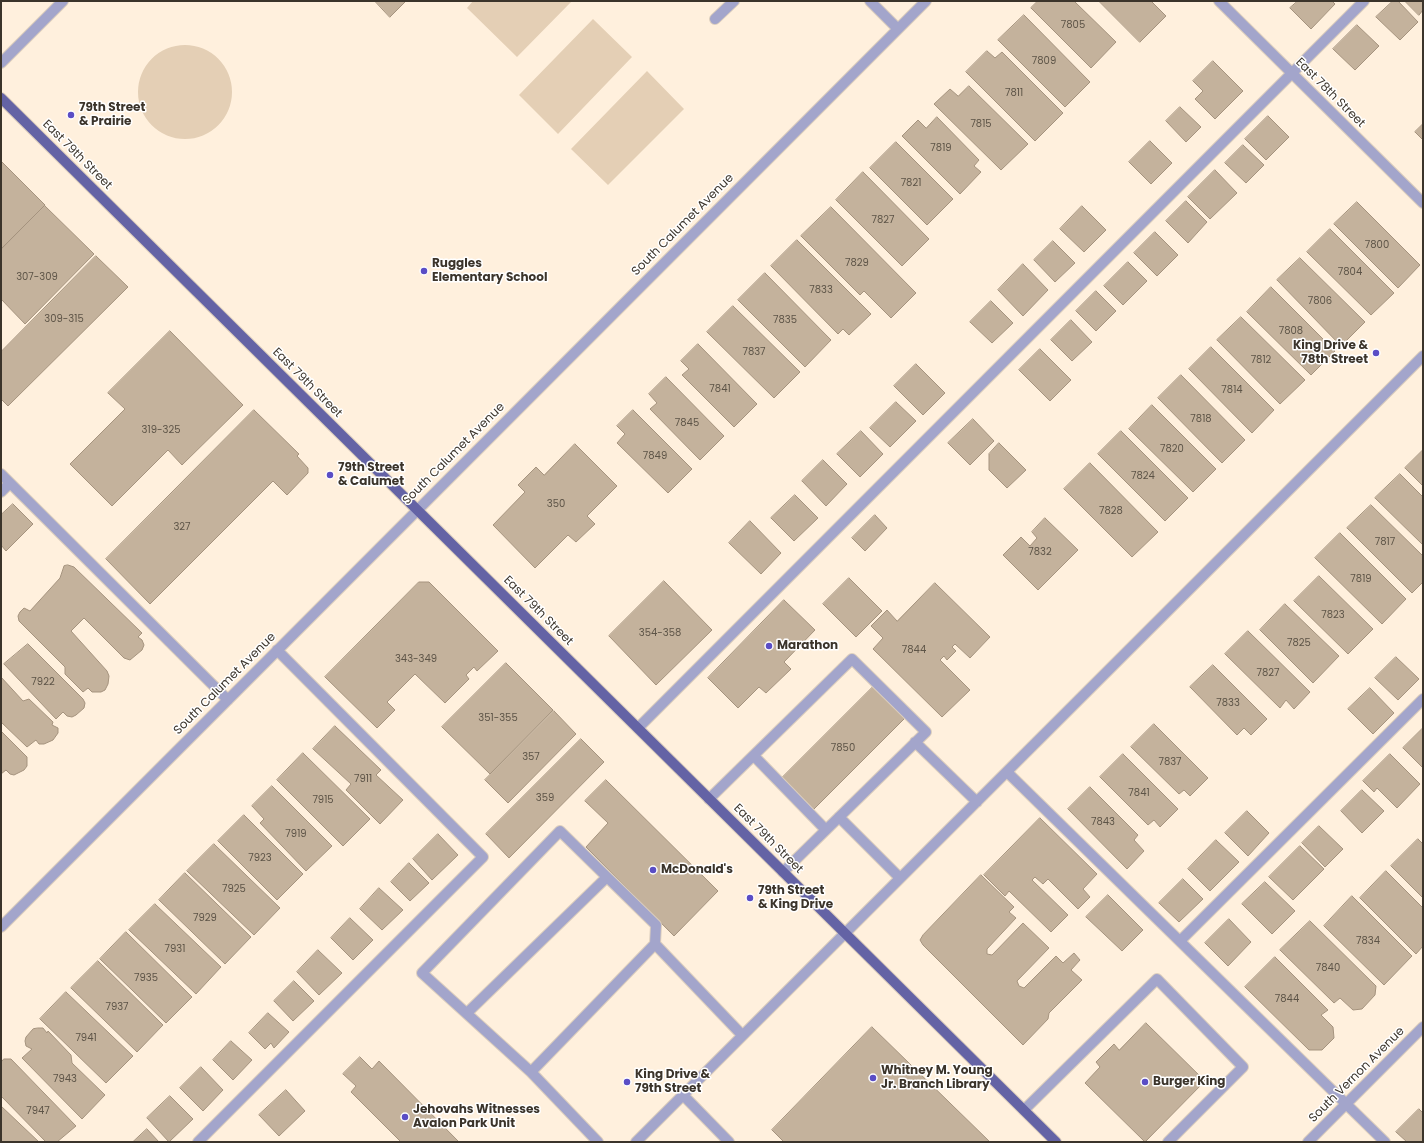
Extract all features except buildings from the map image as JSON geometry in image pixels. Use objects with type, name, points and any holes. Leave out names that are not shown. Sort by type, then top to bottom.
[{"type":"main road","name":"East 79th Street","points":[[1,98],[1056,1142]]},
{"type":"street","points":[[1,63],[63,1]]},
{"type":"street","points":[[715,19],[734,1]]},
{"type":"street","points":[[870,1],[898,29]]},
{"type":"street","name":"South Calumet Avenue","points":[[1,927],[926,1]]},
{"type":"street","name":"East 78th Street","points":[[1219,1],[1423,203]]},
{"type":"street","points":[[638,728],[1364,1]]},
{"type":"street","points":[[636,1142],[1423,356]]},
{"type":"street","points":[[1,474],[228,700]]},
{"type":"street","points":[[1,492],[10,483]]},
{"type":"street","points":[[198,1142],[483,857],[277,650]]},
{"type":"street","points":[[709,799],[852,659],[926,732],[783,872]]},
{"type":"street","points":[[1180,941],[1423,699]]},
{"type":"street","points":[[915,742],[977,802]]},
{"type":"street","points":[[754,756],[826,830]]},
{"type":"street","points":[[1007,772],[1386,1142]]},
{"type":"street","points":[[839,817],[900,878]]},
{"type":"street","points":[[531,1072],[655,944],[656,925],[560,831],[422,973],[531,1072],[598,1142]]},
{"type":"street","points":[[467,1014],[607,877]]},
{"type":"street","points":[[655,944],[742,1035]]},
{"type":"street","points":[[1024,1110],[1157,979],[1243,1067],[1168,1142]]},
{"type":"street","name":"South Vernon Avenue","points":[[1308,1142],[1423,1027]]},
{"type":"street","points":[[683,1095],[729,1142]]},
{"type":"shaded area","points":[[473,1],[572,1],[517,57],[467,8]]},
{"type":"shaded area","points":[[593,19],[632,57],[558,134],[519,95]]},
{"type":"shaded area","points":[[185,45],[203,48],[218,59],[229,74],[232,92],[229,110],[218,125],[203,136],[185,139],[167,136],[152,125],[141,110],[138,92],[141,74],[152,59],[167,48]]},
{"type":"shaded area","points":[[647,71],[684,109],[608,185],[571,149]]},
{"type":"place","name":"79th Street & Prairie","points":[[71,115]]},
{"type":"place","name":"Ruggles Elementary School","points":[[424,271]]},
{"type":"place","name":"King Drive & 78th Street","points":[[1376,353]]},
{"type":"place","name":"79th Street & Calumet","points":[[330,475]]},
{"type":"place","name":"Marathon","points":[[769,646]]},
{"type":"place","name":"McDonald's","points":[[653,870]]},
{"type":"place","name":"79th Street & King Drive","points":[[750,898]]},
{"type":"place","name":"Whitney M. Young Jr. Branch Library","points":[[873,1078]]},
{"type":"place","name":"King Drive & 79th Street","points":[[627,1082]]},
{"type":"place","name":"Burger King","points":[[1145,1082]]},
{"type":"place","name":"Jehovahs Witnesses Avalon Park Unit","points":[[405,1117]]}]
